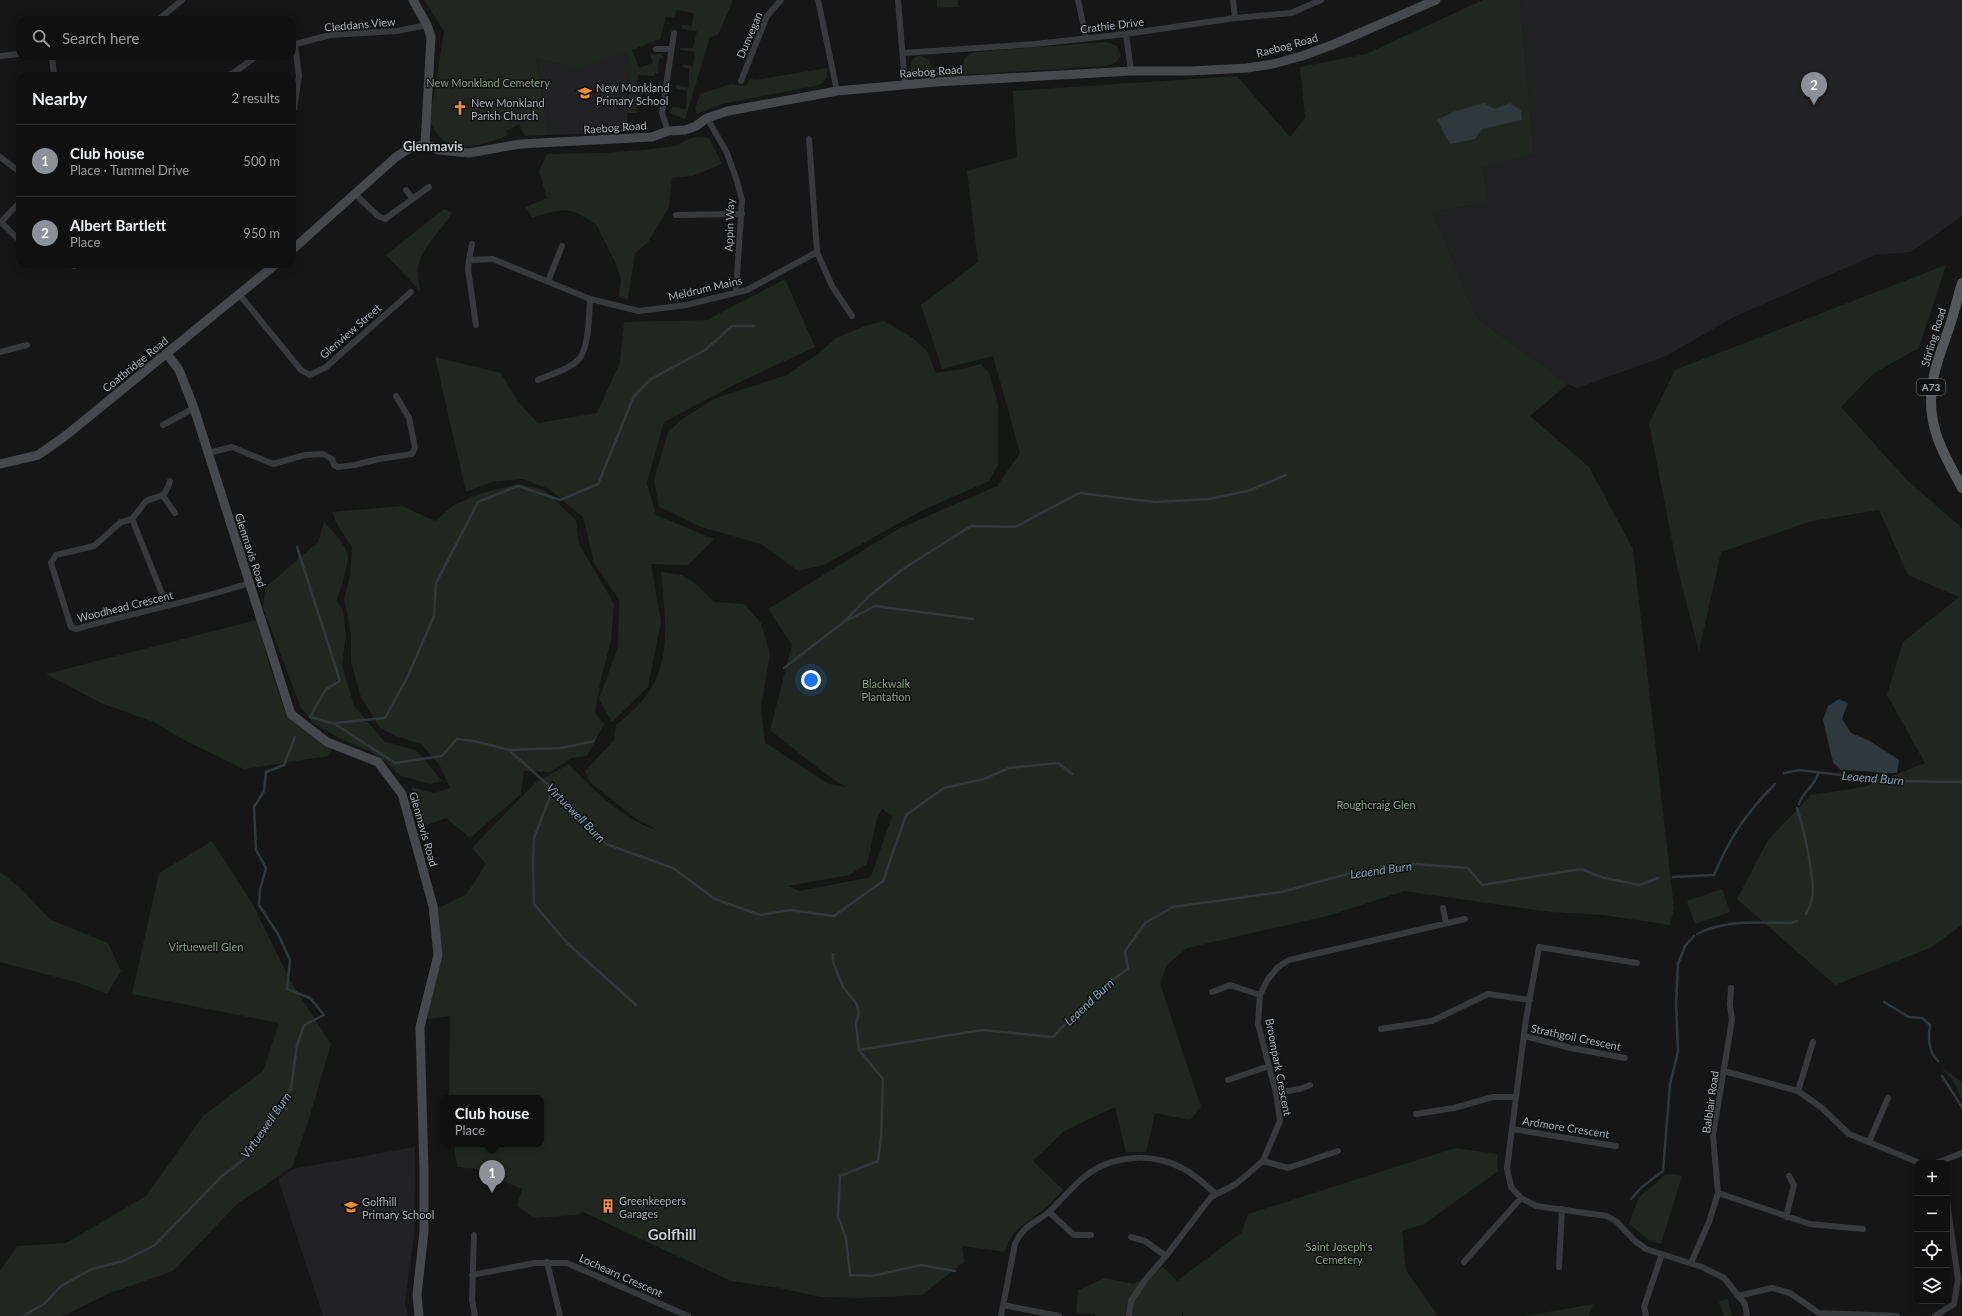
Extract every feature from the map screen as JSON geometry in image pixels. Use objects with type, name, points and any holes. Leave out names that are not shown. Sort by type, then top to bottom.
[{"type":"main road","points":[[296,246],[396,157],[410,148],[425,144],[432,47],[431,37],[427,25],[413,0]]},
{"type":"main road","name":"Raebog Road","points":[[425,144],[439,150],[469,154],[520,144],[652,137],[668,131],[685,130],[696,126],[707,118],[728,111],[837,91],[905,85],[1130,71],[1190,71],[1247,68],[1273,64],[1302,56],[1332,45],[1436,0]]},
{"type":"main road","name":"Coatbridge Road","points":[[0,464],[38,455],[64,437],[271,268]]},
{"type":"main road","name":"Stirling Road","points":[[1962,284],[1936,363],[1931,388],[1932,414],[1935,430],[1944,454],[1962,488]]},
{"type":"main road","name":"Glenmavis Road","points":[[167,354],[179,370],[194,408],[291,714],[327,742],[378,762],[402,794],[433,906],[438,956],[420,1027],[424,1231],[417,1295],[419,1316]]},
{"type":"street","points":[[163,16],[182,0]]},
{"type":"street","name":"Dunvegan","points":[[741,81],[767,16],[781,0]]},
{"type":"street","points":[[818,0],[837,91]]},
{"type":"street","points":[[898,0],[905,85]]},
{"type":"street","points":[[1078,0],[1086,38]]},
{"type":"street","points":[[1233,0],[1235,18]]},
{"type":"street","name":"Crathie Drive","points":[[902,53],[1126,34],[1235,18],[1291,13],[1321,0]]},
{"type":"street","name":"Cleddans View","points":[[296,44],[330,35],[397,31],[427,25]]},
{"type":"street","points":[[668,131],[662,113],[674,33]]},
{"type":"street","points":[[1126,34],[1130,71]]},
{"type":"street","points":[[656,49],[671,49]]},
{"type":"street","points":[[0,56],[16,54]]},
{"type":"street","points":[[52,60],[54,72]]},
{"type":"street","points":[[235,72],[251,60]]},
{"type":"street","name":"Cleddans View","points":[[296,60],[299,76],[296,96]]},
{"type":"street","name":"Appin Way","points":[[707,118],[726,153],[737,181],[742,200],[736,292]]},
{"type":"street","points":[[809,139],[818,252],[832,286],[852,316]]},
{"type":"street","points":[[0,157],[16,169]]},
{"type":"street","points":[[355,194],[378,216],[385,219],[429,187]]},
{"type":"street","points":[[406,190],[413,199]]},
{"type":"street","points":[[16,206],[1,222],[16,237]]},
{"type":"street","points":[[676,215],[742,214]]},
{"type":"street","points":[[472,244],[468,269],[476,325]]},
{"type":"street","points":[[548,281],[562,246]]},
{"type":"street","name":"Meldrum Mains","points":[[469,260],[493,259],[590,299],[639,312],[686,305],[747,290],[818,252]]},
{"type":"street","name":"Glenview Street","points":[[239,294],[301,370],[310,375],[326,367],[411,292]]},
{"type":"street","points":[[538,380],[571,364],[579,358],[584,349],[590,299]]},
{"type":"street","points":[[0,352],[27,345]]},
{"type":"street","points":[[208,453],[232,447],[273,464],[305,455],[323,454],[332,459],[334,465],[338,468],[412,454],[415,448],[409,418],[396,396]]},
{"type":"street","points":[[163,425],[194,408]]},
{"type":"street","points":[[167,606],[132,519],[146,501],[163,496],[166,493],[170,481]]},
{"type":"street","points":[[163,496],[175,513]]},
{"type":"street","name":"Woodhead Crescent","points":[[132,519],[122,522],[94,546],[56,555],[52,558],[51,563],[71,627],[76,629],[249,583]]},
{"type":"street","points":[[1443,908],[1446,923]]},
{"type":"street","name":"Broompark Crescent","points":[[1129,1316],[1131,1301],[1145,1280],[1166,1256],[1210,1196],[1236,1184],[1263,1161],[1280,1122],[1276,1093],[1258,1024],[1260,995],[1268,979],[1278,967],[1289,960],[1465,919]]},
{"type":"street","points":[[1637,963],[1539,947],[1524,1036],[1512,1129],[1508,1168],[1511,1187],[1521,1198],[1536,1206],[1607,1216],[1617,1222],[1634,1241],[1646,1248],[1691,1263],[1724,1278],[1745,1304],[1747,1316]]},
{"type":"street","points":[[1212,992],[1230,985],[1260,995]]},
{"type":"street","name":"Balblair Road","points":[[1691,1263],[1710,1222],[1718,1193],[1713,1135],[1719,1090],[1724,1071],[1732,1020],[1730,1005],[1731,988]]},
{"type":"street","points":[[1381,1028],[1432,1021],[1488,994],[1530,1000]]},
{"type":"street","name":"Strathgoil Crescent","points":[[1524,1036],[1571,1048],[1625,1058]]},
{"type":"street","points":[[1798,1092],[1813,1042]]},
{"type":"street","points":[[1228,1080],[1269,1066]]},
{"type":"street","points":[[1724,1071],[1798,1092],[1822,1108],[1848,1134],[1914,1161]]},
{"type":"street","points":[[1276,1093],[1300,1089],[1310,1085]]},
{"type":"street","points":[[1416,1114],[1454,1108],[1493,1097],[1516,1097]]},
{"type":"street","points":[[1869,1142],[1888,1098]]},
{"type":"street","name":"Ardmore Crescent","points":[[1512,1129],[1616,1146]]},
{"type":"street","points":[[1263,1161],[1288,1168],[1338,1151]]},
{"type":"street","points":[[1944,1160],[1962,1153]]},
{"type":"street","points":[[1001,1316],[1015,1244],[1020,1233],[1049,1212],[1085,1176],[1106,1164],[1121,1159],[1141,1158],[1160,1160],[1183,1168],[1216,1194]]},
{"type":"street","points":[[1786,1217],[1794,1185],[1789,1176]]},
{"type":"street","points":[[1718,1193],[1810,1224],[1863,1229]]},
{"type":"street","points":[[1464,1262],[1521,1198]]},
{"type":"street","points":[[1558,1268],[1562,1209]]},
{"type":"street","points":[[1049,1212],[1074,1235],[1091,1235]]},
{"type":"street","points":[[1935,1316],[1954,1304],[1958,1279],[1950,1223]]},
{"type":"street","points":[[474,1235],[472,1300],[475,1316]]},
{"type":"street","points":[[1131,1237],[1145,1241],[1166,1256]]},
{"type":"street","points":[[1646,1316],[1644,1307],[1662,1254]]},
{"type":"street","points":[[547,1262],[560,1316]]},
{"type":"street","name":"Lochearn Crescent","points":[[472,1275],[547,1262],[567,1263],[688,1316]]},
{"type":"street","points":[[1738,1296],[1772,1288],[1790,1293],[1819,1313],[1897,1316]]},
{"type":"street","points":[[1003,1305],[1059,1316]]},
{"type":"shaded area","points":[[1520,0],[1962,0],[1962,216],[1911,252],[1875,255],[1732,318],[1666,356],[1577,388],[1568,384],[1477,318],[1433,212],[1489,202],[1482,167],[1534,154]]},
{"type":"shaded area","name":"New Monkland Primary School","points":[[627,50],[632,65],[627,95],[627,132],[549,135],[536,58],[577,68]]},
{"type":"shaded area","points":[[1484,103],[1495,109],[1510,103],[1521,111],[1522,120],[1482,129],[1475,139],[1450,144],[1437,120],[1453,112]]},
{"type":"shaded area","points":[[1839,699],[1848,703],[1842,719],[1851,733],[1868,740],[1899,760],[1897,773],[1842,771],[1833,762],[1823,720],[1828,706]]},
{"type":"shaded area","name":"Golfhill Primary School","points":[[415,1147],[414,1236],[405,1303],[408,1316],[323,1316],[278,1179],[292,1169]]},
{"type":"green space","name":"New Monkland Cemetery","points":[[424,0],[733,0],[718,35],[710,37],[685,119],[669,113],[672,107],[686,109],[687,91],[677,89],[675,85],[689,87],[689,69],[682,67],[684,64],[693,66],[695,52],[680,50],[680,48],[693,48],[697,31],[682,29],[681,25],[692,26],[694,13],[676,10],[675,18],[666,17],[660,39],[632,50],[639,68],[653,63],[650,55],[661,54],[663,57],[659,60],[658,73],[655,73],[655,76],[638,75],[637,90],[648,90],[650,95],[638,94],[637,113],[627,113],[631,65],[627,51],[577,68],[536,58],[549,135],[525,136],[519,124],[506,131],[508,135],[475,146],[463,146],[453,145],[443,140],[436,132],[430,120],[444,31]]},
{"type":"green space","points":[[937,0],[958,0],[958,7],[937,8]]},
{"type":"green space","points":[[1483,0],[1520,0],[1534,154],[1482,167],[1489,202],[1433,212],[1477,318],[1568,384],[1530,416],[1589,467],[1633,549],[1674,908],[1670,925],[1603,915],[1551,912],[1404,891],[1331,915],[1187,948],[1167,965],[1160,983],[1201,1107],[1190,1120],[1155,1113],[1146,1152],[1126,1152],[1115,1107],[1064,1131],[1033,1161],[1063,1190],[1048,1205],[1017,1230],[1010,1239],[1005,1252],[962,1246],[964,1262],[922,1295],[860,1298],[820,1297],[780,1288],[731,1281],[583,1212],[576,1215],[534,1218],[517,1206],[522,1189],[496,1178],[496,1171],[457,1167],[454,1147],[544,1147],[544,1095],[449,1095],[450,1016],[428,1019],[427,1014],[442,956],[438,908],[465,895],[486,864],[472,848],[535,783],[569,764],[610,804],[633,819],[659,831],[636,819],[591,783],[585,771],[614,740],[616,725],[635,708],[649,692],[658,675],[663,657],[665,638],[665,618],[661,572],[682,575],[696,584],[714,602],[744,604],[761,623],[770,654],[761,708],[765,743],[829,784],[846,787],[823,772],[770,730],[792,645],[768,609],[898,529],[997,486],[1020,453],[993,356],[942,369],[921,305],[978,262],[967,171],[1017,157],[1013,91],[1237,76],[1290,137],[1305,118],[1300,67],[1366,54]],"holes":[[[882,809],[892,816],[871,877],[800,891],[788,886],[849,875],[867,864],[877,818]]]},
{"type":"green space","points":[[1106,42],[1117,46],[1121,56],[1115,63],[1106,66],[926,77],[912,77],[911,72],[911,63],[913,59],[919,56],[929,60],[932,68],[963,67],[966,58],[974,52]]},
{"type":"green space","points":[[827,68],[826,78],[824,82],[819,85],[722,104],[697,114],[695,108],[700,94],[731,84],[746,86],[750,79],[755,80]]},
{"type":"green space","points":[[694,137],[709,138],[722,164],[692,176],[672,178],[669,207],[648,242],[635,253],[628,299],[619,297],[621,279],[616,264],[596,224],[577,213],[566,210],[550,212],[532,218],[526,207],[547,198],[539,171],[547,154],[604,153],[643,150],[674,146]]},
{"type":"green space","points":[[444,209],[452,213],[427,246],[420,261],[418,274],[420,291],[386,255]]},
{"type":"green space","points":[[1946,265],[1919,348],[1874,373],[1841,407],[1908,481],[1962,528],[1962,925],[1930,948],[1835,985],[1737,899],[1768,840],[1811,795],[1864,787],[1925,763],[1887,695],[1903,642],[1959,597],[1908,575],[1879,510],[1812,521],[1721,552],[1699,651],[1678,571],[1649,423],[1675,370]]},
{"type":"green space","points":[[785,279],[815,347],[738,383],[664,422],[647,483],[656,515],[714,539],[688,565],[651,564],[661,622],[648,687],[612,722],[599,699],[618,647],[619,600],[594,563],[583,517],[549,489],[523,479],[492,482],[466,492],[435,357],[501,373],[518,402],[538,423],[597,413],[620,362],[624,322],[707,320]]},
{"type":"green space","points":[[884,321],[913,338],[927,351],[936,373],[981,364],[989,373],[998,404],[998,465],[989,481],[921,511],[824,565],[798,571],[761,544],[701,527],[659,507],[654,480],[668,432],[682,419],[716,398],[787,375],[819,353],[836,338],[868,325]]},
{"type":"green space","points":[[520,484],[544,490],[576,520],[579,544],[614,604],[611,641],[601,678],[595,713],[604,724],[587,756],[571,758],[550,772],[524,771],[521,794],[470,838],[446,818],[421,827],[417,800],[411,787],[434,793],[450,788],[440,766],[421,744],[396,736],[380,728],[361,697],[351,662],[351,633],[344,598],[350,576],[352,547],[337,524],[332,512],[402,506],[435,521],[454,505],[482,493]]},
{"type":"green space","points":[[324,522],[337,536],[348,556],[345,576],[337,600],[343,611],[346,635],[342,665],[354,706],[385,742],[415,750],[442,781],[430,784],[401,776],[387,763],[370,751],[345,741],[314,724],[301,708],[263,608],[265,588],[318,542]]},
{"type":"green space","points":[[257,620],[270,668],[285,711],[305,731],[333,749],[328,756],[244,769],[188,742],[154,722],[101,703],[46,674]]},
{"type":"green space","name":"Virtuewell Glen","points":[[212,841],[252,903],[291,982],[331,1044],[308,1122],[292,1167],[237,1204],[173,1271],[110,1293],[63,1316],[0,1316],[0,1271],[17,1246],[66,1243],[146,1196],[203,1116],[263,1071],[279,1023],[132,994],[159,873]]},
{"type":"green space","points":[[0,872],[19,887],[51,920],[108,943],[121,971],[107,994],[79,983],[0,962]]},
{"type":"green space","points":[[1722,889],[1730,912],[1695,924],[1687,901]]},
{"type":"green space","points":[[1941,1067],[1962,1082],[1962,1099],[1953,1081]]},
{"type":"green space","name":"Saint Joseph's Cemetery","points":[[1455,1148],[1497,1154],[1498,1171],[1424,1224],[1402,1231],[1406,1270],[1438,1316],[1183,1316],[1182,1309],[1182,1316],[1095,1316],[1095,1314],[1076,1313],[1078,1290],[1105,1278],[1134,1284],[1163,1267],[1177,1281],[1242,1232],[1248,1214]]},
{"type":"green space","points":[[1673,1174],[1682,1176],[1661,1244],[1649,1240],[1629,1224],[1639,1197],[1665,1175]]},
{"type":"green space","points":[[1728,1299],[1732,1316],[1724,1316],[1719,1301]]},
{"type":"green space","points":[[1593,1304],[1589,1316],[1526,1316]]},
{"type":"waterway","points":[[335,723],[385,718],[407,678],[434,616],[436,583],[478,502],[518,486],[560,500],[598,484],[634,396],[651,379],[705,350],[732,326],[754,326]]},
{"type":"waterway","points":[[784,668],[845,621],[868,597],[903,569],[971,526],[1015,527],[1079,493],[1156,502],[1208,499],[1248,491],[1286,475]]},
{"type":"waterway","name":"Virtuewell Burn","points":[[297,547],[340,681],[326,689],[310,717],[335,724],[395,763],[442,756],[457,739],[474,741],[509,750],[576,810],[606,844],[673,868],[715,899],[760,915],[790,910],[834,916],[883,881],[906,815],[944,788],[984,779],[1009,768],[1058,763],[1072,774]]},
{"type":"waterway","points":[[848,620],[875,606],[973,619]]},
{"type":"waterway","name":"Virtuewell Burn","points":[[23,1316],[44,1304],[61,1286],[92,1269],[123,1261],[155,1245],[222,1176],[243,1160],[261,1128],[291,1089],[297,1045],[304,1025],[324,1015],[310,998],[287,989],[290,960],[278,934],[259,905],[260,890],[266,868],[256,850],[254,807],[264,791],[266,772],[284,765],[295,737]]},
{"type":"waterway","points":[[509,750],[562,748],[594,741]]},
{"type":"waterway","name":"Leaend Burn","points":[[1784,773],[1799,770],[1892,781],[1962,782]]},
{"type":"waterway","points":[[1799,804],[1803,795],[1814,783],[1818,774]]},
{"type":"waterway","name":"Leaend Burn","points":[[1673,877],[1714,875],[1726,849],[1740,826],[1755,805],[1775,784]]},
{"type":"waterway","points":[[553,789],[534,838],[534,904],[567,943],[636,1005]]},
{"type":"waterway","points":[[1797,808],[1811,867],[1813,891],[1812,899],[1806,914]]},
{"type":"waterway","name":"Leaend Burn","points":[[955,1271],[921,1265],[872,1276],[850,1275],[846,1238],[838,1217],[840,1176],[878,1161],[881,1137],[883,1079],[859,1050],[982,1030],[1053,1037],[1098,990],[1128,969],[1125,951],[1145,923],[1173,907],[1281,892],[1351,873],[1413,864],[1468,868],[1482,885],[1581,869],[1604,878],[1640,885],[1658,878]]},
{"type":"waterway","points":[[1697,934],[1708,929],[1731,924],[1791,923],[1797,921]]},
{"type":"waterway","points":[[1631,1199],[1642,1187],[1663,1171],[1670,1084],[1678,1052],[1676,1003],[1678,964],[1685,946],[1694,936]]},
{"type":"waterway","points":[[833,954],[833,962],[843,987],[856,1003],[859,1012],[856,1024],[859,1050]]},
{"type":"waterway","points":[[1884,1002],[1909,1017],[1922,1018],[1930,1025],[1929,1035],[1931,1049],[1938,1061]]},
{"type":"waterway","points":[[1942,1076],[1962,1107]]},
{"type":"place","name":"New Monkland Primary School","points":[[585,93]]},
{"type":"place","name":"Albert Bartlett","points":[[1814,105]]},
{"type":"place","name":"New Monkland Parish Church","points":[[460,108]]},
{"type":"place","name":"Club house","points":[[492,1193]]},
{"type":"place","name":"Greenkeepers Garages","points":[[608,1206]]},
{"type":"place","name":"Golfhill Primary School","points":[[351,1207]]},
{"type":"district","name":"Glenmavis","points":[[433,146]]},
{"type":"district","name":"Golfhill","points":[[672,1234]]},
{"type":"park label","name":"Blackwalk Plantation","points":[[886,689]]},
{"type":"park label","name":"Roughcraig Glen","points":[[1376,804]]}]
